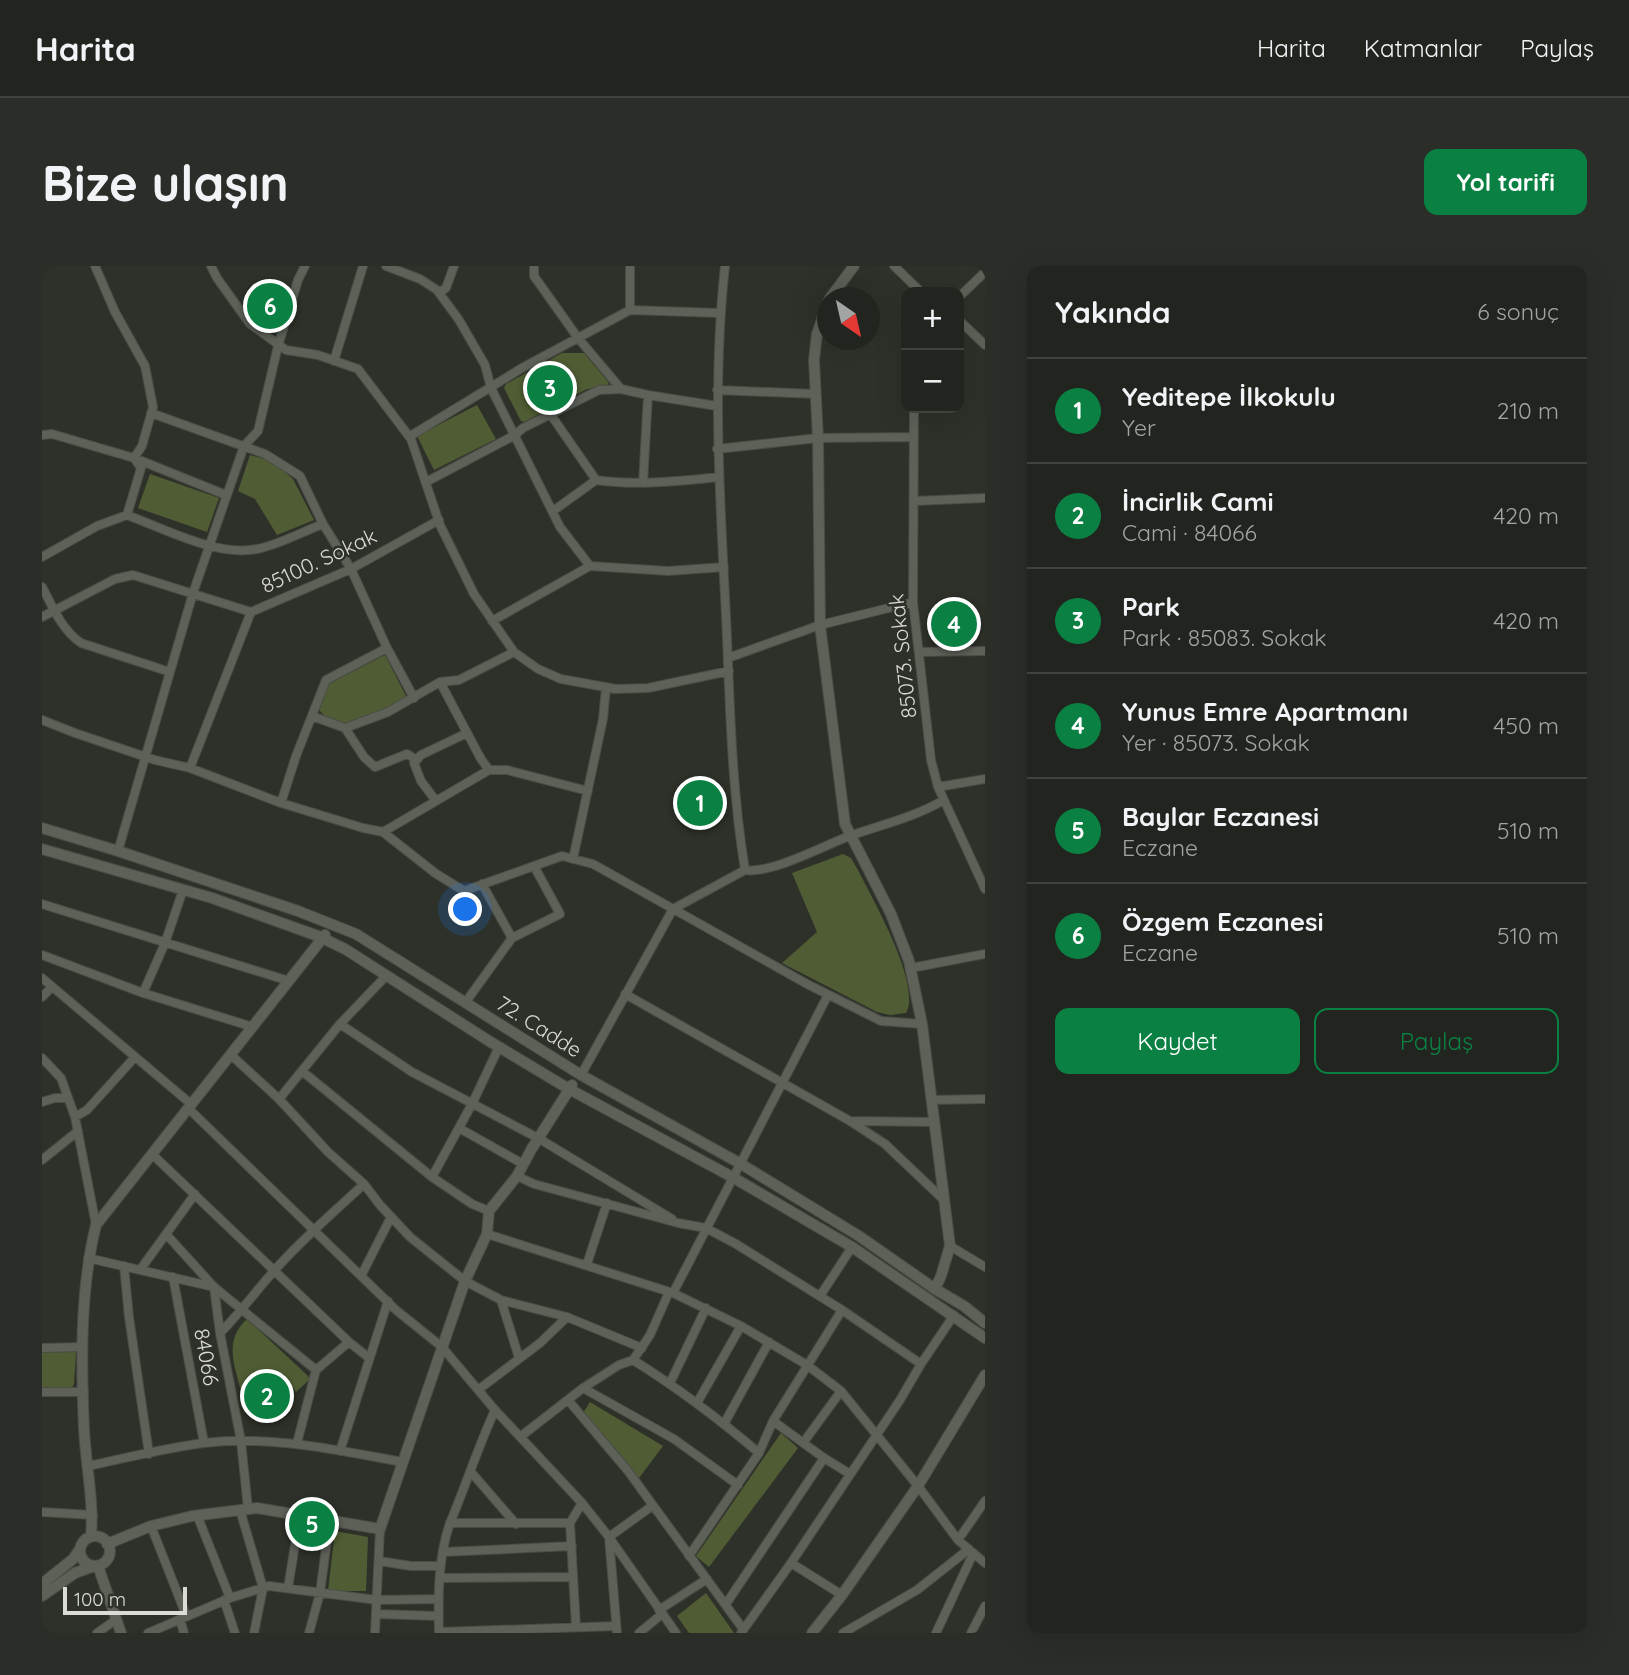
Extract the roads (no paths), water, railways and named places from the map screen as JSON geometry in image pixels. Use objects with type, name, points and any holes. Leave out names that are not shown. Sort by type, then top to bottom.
[{"type":"main road","points":[[839,287],[854,266]]},
{"type":"main road","points":[[817,334],[814,360],[818,438],[820,625],[845,824],[891,914],[911,968],[922,1024],[950,1246],[942,1276],[935,1289]]},
{"type":"main road","name":"72. Cadde","points":[[42,828],[118,850],[334,924],[356,934],[581,1075],[741,1164],[859,1236],[985,1323]]},
{"type":"main road","points":[[42,849],[183,890],[323,938],[345,949],[569,1089],[734,1178],[852,1247],[985,1338]]},
{"type":"main road","points":[[91,1537],[93,1515],[83,1392],[83,1347],[88,1258],[96,1225],[334,924]]},
{"type":"main road","points":[[107,1544],[151,1526],[197,1515],[257,1508],[330,1518],[380,1529],[465,1281],[487,1234],[489,1211],[517,1176],[569,1089],[581,1075]]},
{"type":"main road","points":[[812,1633],[842,1595],[918,1486],[985,1375]]},
{"type":"main road","points":[[42,1584],[73,1559],[84,1541],[91,1537],[100,1538],[107,1544],[108,1558],[96,1566],[75,1573],[42,1596]]},
{"type":"main road","points":[[80,1549],[83,1560],[96,1566],[121,1633]]},
{"type":"street","points":[[94,266],[115,312],[145,366],[153,407],[142,446],[134,458]]},
{"type":"street","points":[[211,266],[250,324],[278,346],[286,350],[318,355],[358,369],[411,439],[439,520],[474,594],[514,652],[538,669],[561,679],[606,687],[648,688],[729,671]]},
{"type":"street","points":[[118,850],[193,593],[244,446],[258,431],[278,346],[298,280],[305,266]]},
{"type":"street","points":[[334,360],[363,266]]},
{"type":"street","points":[[386,266],[420,279],[439,293],[459,320],[485,365],[491,388],[552,511],[566,536],[590,565]]},
{"type":"street","points":[[439,293],[446,288],[454,266]]},
{"type":"street","points":[[534,266],[534,276],[578,338],[621,389]]},
{"type":"street","points":[[630,266],[631,310]]},
{"type":"street","points":[[725,266],[719,313],[717,449],[729,671],[730,747],[738,834],[745,870]]},
{"type":"street","points":[[894,266],[916,287]]},
{"type":"street","points":[[964,292],[985,272]]},
{"type":"street","points":[[411,439],[412,435],[522,368],[631,310],[719,313]]},
{"type":"street","points":[[964,325],[985,345]]},
{"type":"street","points":[[426,482],[515,435],[523,428],[599,390],[621,389],[648,396],[717,405]]},
{"type":"street","points":[[717,390],[816,394]]},
{"type":"street","points":[[643,483],[648,396]]},
{"type":"street","points":[[151,413],[265,454],[300,476],[323,524],[351,569],[387,648],[414,698]]},
{"type":"street","name":"85073. Sokak","points":[[914,413],[914,603],[931,760],[938,788],[985,889]]},
{"type":"street","points":[[551,415],[596,481]]},
{"type":"street","points":[[42,435],[52,434],[134,458],[226,495]]},
{"type":"street","points":[[717,449],[818,438],[914,437]]},
{"type":"street","points":[[127,515],[141,468],[134,458]]},
{"type":"street","points":[[552,511],[596,481],[616,484],[719,477]]},
{"type":"street","points":[[914,501],[985,498]]},
{"type":"street","points":[[42,557],[97,526],[127,515],[209,545],[235,551],[259,549],[323,524]]},
{"type":"street","name":"85100. Sokak","points":[[190,768],[251,612],[351,569],[439,520]]},
{"type":"street","points":[[492,621],[590,565],[668,571],[724,567]]},
{"type":"street","points":[[42,617],[115,579],[134,575],[251,612]]},
{"type":"street","points":[[42,587],[71,636],[81,643],[170,672]]},
{"type":"street","points":[[728,658],[820,625],[914,603]]},
{"type":"street","points":[[281,803],[326,680],[387,648]]},
{"type":"street","points":[[919,652],[985,651]]},
{"type":"street","points":[[345,728],[388,712],[440,682],[459,680],[514,652]]},
{"type":"street","points":[[440,682],[489,770]]},
{"type":"street","points":[[573,859],[603,719],[606,687]]},
{"type":"street","points":[[312,716],[345,728],[363,758],[375,767],[407,754],[416,760]]},
{"type":"street","points":[[42,720],[144,756],[190,768],[281,803],[383,832],[435,873],[464,891],[562,856],[593,864],[828,995],[881,1021],[922,1024]]},
{"type":"street","points":[[436,801],[421,781],[414,763],[421,755],[467,733]]},
{"type":"street","points":[[383,832],[489,770],[507,771],[587,791]]},
{"type":"street","points":[[938,788],[985,779]]},
{"type":"street","points":[[581,1075],[673,909],[745,870],[756,872],[771,868],[851,836],[890,825],[944,800]]},
{"type":"street","points":[[466,1003],[512,938],[560,914],[534,866]]},
{"type":"street","points":[[482,884],[512,938]]},
{"type":"street","points":[[143,993],[165,943],[183,890]]},
{"type":"street","points":[[42,904],[289,981]]},
{"type":"street","points":[[911,968],[985,954]]},
{"type":"street","points":[[42,955],[143,993],[253,1027]]},
{"type":"street","points":[[279,1099],[340,1024],[386,976]]},
{"type":"street","points":[[42,978],[190,1106],[396,1310],[442,1347],[495,1410],[582,1503],[676,1633]]},
{"type":"street","points":[[42,997],[52,987]]},
{"type":"street","points":[[625,994],[850,1121],[885,1144],[944,1200]]},
{"type":"street","points":[[520,1437],[583,1388],[619,1365],[633,1360],[642,1348],[734,1178],[828,995]]},
{"type":"street","points":[[340,1024],[412,1072],[538,1138],[660,1209],[678,1223]]},
{"type":"street","points":[[432,1177],[472,1104],[499,1047]]},
{"type":"street","points":[[231,1055],[364,1184],[410,1237],[465,1281],[500,1300],[567,1317],[642,1348]]},
{"type":"street","points":[[75,1117],[88,1110],[135,1056]]},
{"type":"street","points":[[42,1058],[61,1079],[75,1117],[93,1198],[96,1225]]},
{"type":"street","points":[[302,1071],[432,1177],[460,1197],[489,1211]]},
{"type":"street","points":[[42,1102],[68,1098]]},
{"type":"street","points":[[931,1100],[985,1099]]},
{"type":"street","points":[[850,1121],[933,1122]]},
{"type":"street","points":[[459,1128],[523,1164]]},
{"type":"street","points":[[42,1160],[78,1131]]},
{"type":"street","points":[[152,1154],[369,1358]]},
{"type":"street","points":[[517,1176],[534,1184],[706,1228],[820,1296],[921,1364]]},
{"type":"street","points":[[220,1333],[244,1309],[247,1300],[275,1270],[364,1184]]},
{"type":"street","points":[[140,1270],[195,1194]]},
{"type":"street","points":[[587,1264],[607,1203]]},
{"type":"street","points":[[361,1276],[391,1217]]},
{"type":"street","points":[[166,1234],[214,1287],[316,1370]]},
{"type":"street","points":[[487,1234],[671,1292],[741,1326],[807,1365],[841,1391],[958,1540],[985,1563]]},
{"type":"street","points":[[950,1246],[985,1267]]},
{"type":"street","points":[[820,1296],[852,1247]]},
{"type":"street","points":[[88,1258],[214,1287]]},
{"type":"street","points":[[124,1266],[149,1454]]},
{"type":"street","name":"84066","points":[[173,1277],[204,1443]]},
{"type":"street","points":[[214,1287],[241,1441],[244,1509],[263,1588],[254,1633]]},
{"type":"street","points":[[500,1300],[519,1358]]},
{"type":"street","points":[[340,1451],[388,1301]]},
{"type":"street","points":[[670,1383],[706,1308]]},
{"type":"street","points":[[689,1556],[759,1453],[773,1421],[842,1310]]},
{"type":"street","points":[[568,1400],[628,1471],[726,1604],[742,1631],[791,1563],[954,1315]]},
{"type":"street","points":[[478,1391],[540,1343],[567,1317]]},
{"type":"street","points":[[697,1404],[741,1326]]},
{"type":"street","points":[[297,1443],[316,1370],[349,1342]]},
{"type":"street","points":[[724,1424],[769,1342]]},
{"type":"street","points":[[42,1349],[83,1347]]},
{"type":"street","points":[[633,1360],[670,1383],[759,1453]]},
{"type":"street","points":[[583,1388],[674,1438],[738,1485]]},
{"type":"street","points":[[803,1443],[841,1391]]},
{"type":"street","points":[[42,1392],[83,1392]]},
{"type":"street","points":[[495,1410],[450,1522],[440,1566],[439,1633],[576,1627],[617,1629],[609,1537]]},
{"type":"street","points":[[773,1421],[850,1474]]},
{"type":"street","points":[[88,1466],[204,1443],[241,1441],[297,1443],[402,1462]]},
{"type":"street","points":[[726,1604],[824,1458]]},
{"type":"street","points":[[471,1472],[516,1524]]},
{"type":"street","points":[[958,1540],[985,1501]]},
{"type":"street","points":[[576,1627],[570,1523],[582,1503]]},
{"type":"street","points":[[609,1537],[652,1506]]},
{"type":"street","points":[[42,1512],[93,1515]]},
{"type":"street","points":[[288,1588],[300,1514]]},
{"type":"street","points":[[197,1515],[227,1599],[235,1633]]},
{"type":"street","points":[[309,1633],[320,1593],[330,1518]]},
{"type":"street","points":[[450,1522],[570,1523]]},
{"type":"street","points":[[151,1526],[183,1617],[184,1633]]},
{"type":"street","points":[[375,1633],[380,1529]]},
{"type":"street","points":[[443,1552],[572,1546]]},
{"type":"street","points":[[843,1633],[916,1590],[971,1552]]},
{"type":"street","points":[[936,1633],[971,1552]]},
{"type":"street","points":[[379,1561],[411,1566],[440,1566]]},
{"type":"street","points":[[791,1563],[842,1595]]},
{"type":"street","points":[[440,1578],[572,1577]]},
{"type":"street","points":[[639,1633],[661,1612],[707,1579]]},
{"type":"street","points":[[148,1633],[227,1599],[263,1588],[288,1588],[377,1600],[439,1599]]},
{"type":"street","points":[[971,1633],[985,1606]]},
{"type":"street","points":[[376,1614],[438,1616]]},
{"type":"street","points":[[97,1633],[117,1619]]},
{"type":"place","name":"Özgem Eczanesi","points":[[270,306]]},
{"type":"place","name":"Park","points":[[550,388]]},
{"type":"place","name":"Yunus Emre Apartmanı","points":[[954,624]]},
{"type":"place","name":"Yeditepe İlkokulu","points":[[700,803]]},
{"type":"place","name":"İncirlik Cami","points":[[267,1396]]},
{"type":"place","name":"Baylar Eczanesi","points":[[312,1524]]}]
